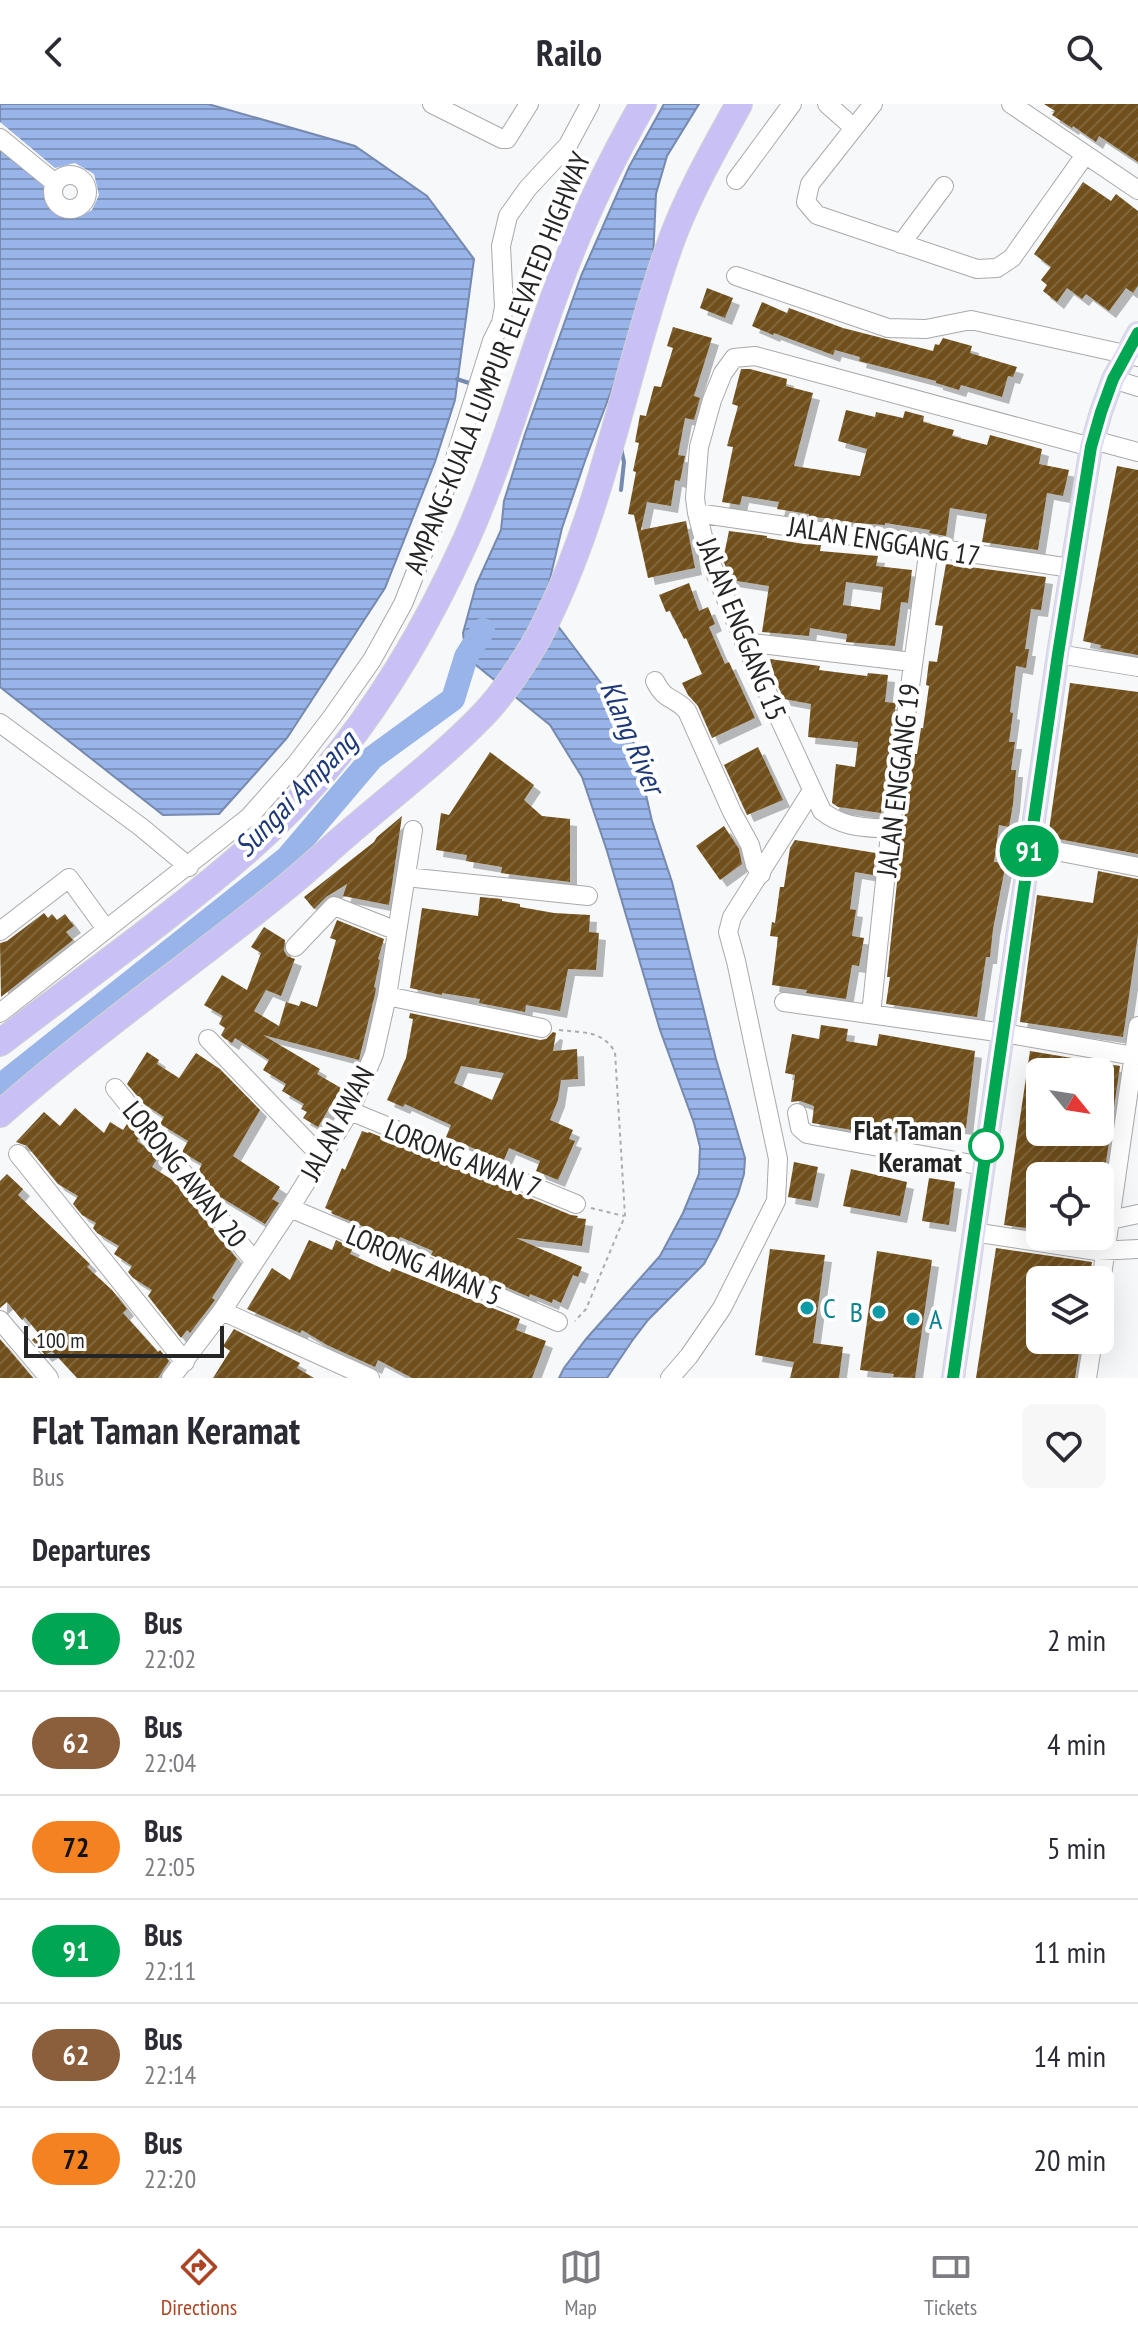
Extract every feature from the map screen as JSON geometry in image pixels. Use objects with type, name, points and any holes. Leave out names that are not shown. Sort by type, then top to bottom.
[{"type":"highway","name":"AMPANG-KUALA LUMPUR ELEVATED HIGHWAY","points":[[0,1043],[249,848],[308,790],[357,730],[405,661],[467,537],[567,261],[613,157],[643,104]]},
{"type":"highway","points":[[0,1114],[143,997],[290,884],[484,715],[546,622],[573,558],[600,481],[668,247],[710,155],[739,104]]},
{"type":"main road","points":[[953,1378],[1058,654],[1092,444],[1113,379],[1132,355],[1138,333]]},
{"type":"street","points":[[432,104],[502,139],[507,139],[529,104]]},
{"type":"street","points":[[0,1013],[249,817],[295,765],[372,660],[403,604],[432,531],[492,341],[501,323],[504,307],[501,246],[508,216],[528,188],[568,145],[590,104]]},
{"type":"street","points":[[736,180],[792,104]]},
{"type":"street","points":[[827,104],[853,127]]},
{"type":"street","points":[[873,104],[810,184],[806,202],[817,215],[977,269],[997,268],[1012,258],[1085,155]]},
{"type":"street","points":[[1011,104],[1138,190]]},
{"type":"street","points":[[0,138],[55,183]]},
{"type":"street","points":[[901,244],[944,186]]},
{"type":"street","points":[[736,276],[888,328],[926,329],[971,320],[1132,355]]},
{"type":"street","name":"JALAN ENGGANG 15","points":[[891,829],[847,826],[833,821],[822,811],[708,556],[695,498],[699,447],[723,373],[734,358],[755,356],[1092,444]]},
{"type":"street","points":[[1113,379],[1138,387]]},
{"type":"street","points":[[1092,444],[1138,452]]},
{"type":"street","name":"JALAN ENGGANG 17","points":[[697,513],[1071,568]]},
{"type":"street","name":"JALAN ENGGANG 19","points":[[871,1014],[891,829],[929,547]]},
{"type":"street","points":[[744,642],[912,662]]},
{"type":"street","points":[[1058,654],[1138,667]]},
{"type":"street","points":[[655,681],[661,694],[681,704],[687,711],[761,874]]},
{"type":"street","points":[[0,723],[141,827],[189,867]]},
{"type":"street","points":[[670,1378],[722,1308],[776,1201],[778,1159],[728,932],[732,917],[811,792]]},
{"type":"street","name":"JALAN AWAN","points":[[171,1378],[222,1311],[350,1111],[374,1054],[387,996],[413,830]]},
{"type":"street","points":[[1030,846],[1138,867]]},
{"type":"street","points":[[406,877],[588,896]]},
{"type":"street","points":[[0,931],[69,878],[106,929]]},
{"type":"street","points":[[295,947],[334,906],[397,931]]},
{"type":"street","points":[[387,996],[542,1028]]},
{"type":"street","points":[[784,1002],[1004,1033],[1134,1056]]},
{"type":"street","points":[[1114,1193],[1138,1026]]},
{"type":"street","points":[[208,1039],[321,1156]]},
{"type":"street","name":"LORONG AWAN 20","points":[[115,1088],[254,1261]]},
{"type":"street","name":"LORONG AWAN 7","points":[[350,1111],[576,1204]]},
{"type":"street","points":[[797,1113],[800,1128],[807,1134],[983,1166]]},
{"type":"street","points":[[18,1154],[185,1362]]},
{"type":"street","name":"LORONG AWAN 5","points":[[290,1208],[558,1322]]},
{"type":"street","points":[[1114,1219],[1138,1214]]},
{"type":"street","points":[[973,1232],[1026,1240]]},
{"type":"street","points":[[1114,1249],[1138,1249]]},
{"type":"street","points":[[222,1311],[370,1378]]},
{"type":"street","points":[[0,1320],[49,1378]]},
{"type":"street","points":[[1087,1378],[1091,1354]]},
{"type":"path","points":[[542,1028],[596,1034],[609,1041],[615,1052],[625,1216],[586,1309],[576,1321],[558,1322]]},
{"type":"path","points":[[576,1204],[625,1216]]},
{"type":"water","points":[[0,104],[208,104],[355,146],[427,196],[474,259],[455,400],[435,462],[385,588],[287,738],[219,814],[163,815],[0,687]]},
{"type":"water","points":[[664,104],[699,104],[667,156],[656,194],[653,261],[630,341],[562,528],[545,600],[552,618],[610,695],[628,725],[745,1158],[744,1174],[738,1194],[704,1264],[648,1320],[607,1378],[559,1378],[586,1339],[660,1256],[699,1174],[700,1147],[660,1030],[582,777],[550,725],[466,657],[463,633],[476,585],[501,530],[504,501],[525,434],[581,276],[629,167]]},
{"type":"pier","points":[[0,122],[55,168],[75,163],[94,174],[99,195],[92,210],[77,218],[61,217],[45,200],[45,182],[0,146]]},
{"type":"building","points":[[1044,104],[1138,104],[1138,162],[1099,136],[1096,142],[1072,128],[1052,115],[1055,111]]},
{"type":"building","points":[[1083,182],[1111,201],[1116,194],[1138,211],[1138,286],[1133,293],[1126,288],[1109,311],[1086,294],[1082,299],[1067,288],[1057,302],[1043,291],[1047,285],[1041,280],[1051,267],[1034,254]]},
{"type":"building","points":[[707,288],[733,298],[725,318],[700,308]]},
{"type":"building","points":[[762,302],[787,313],[789,308],[843,328],[933,351],[935,344],[939,345],[943,338],[972,346],[970,353],[1017,367],[1013,377],[1008,376],[1002,397],[961,385],[959,390],[859,361],[860,357],[835,350],[833,355],[752,326]]},
{"type":"building","points":[[673,327],[712,338],[694,396],[700,398],[694,420],[685,418],[678,455],[685,456],[680,481],[675,480],[671,506],[647,502],[641,530],[686,521],[695,568],[648,578],[634,515],[628,514],[639,443],[635,442],[640,415],[646,416],[654,386],[661,387],[673,348],[667,346]]},
{"type":"building","points":[[741,369],[787,379],[786,386],[813,393],[794,466],[860,476],[867,449],[838,441],[846,410],[875,417],[876,412],[903,418],[905,411],[924,416],[923,422],[954,430],[952,436],[987,445],[990,435],[1042,449],[1039,464],[1069,470],[1063,496],[1047,493],[1038,550],[982,542],[987,514],[950,508],[946,536],[929,533],[930,530],[885,523],[856,523],[809,516],[777,509],[779,502],[742,496],[740,505],[722,502],[733,447],[727,446],[738,406],[732,404]]},
{"type":"building","points":[[1117,466],[1138,470],[1138,655],[1100,648],[1101,645],[1083,641]]},
{"type":"building","points":[[729,531],[821,545],[820,551],[878,556],[876,566],[912,570],[908,603],[901,602],[895,646],[846,642],[847,634],[810,628],[809,636],[762,632],[769,586],[731,580],[723,560]],"holes":[[[846,582],[883,587],[880,610],[843,605]]]},
{"type":"building","points":[[946,564],[1046,577],[1041,610],[1031,609],[1025,649],[1029,649],[1026,668],[1016,666],[1009,742],[1015,742],[1011,770],[1016,770],[1013,804],[1009,827],[999,825],[994,862],[1006,863],[977,1017],[886,1004],[913,754],[917,754],[923,728],[929,661],[937,662],[943,626],[935,625]]},
{"type":"building","points":[[689,583],[699,611],[708,607],[715,624],[709,627],[725,664],[729,662],[755,718],[712,738],[698,706],[682,683],[702,674],[686,638],[670,611],[666,612],[659,595]]},
{"type":"building","points":[[770,659],[820,666],[819,670],[867,676],[868,673],[888,675],[885,702],[896,703],[881,813],[838,807],[832,803],[836,764],[855,767],[858,742],[808,737],[811,704],[784,699]]},
{"type":"building","points":[[1070,683],[1138,692],[1138,854],[1048,837]]},
{"type":"building","points":[[758,747],[783,800],[747,815],[724,765]]},
{"type":"building","points":[[490,752],[534,785],[524,800],[542,816],[570,819],[570,882],[501,873],[502,867],[466,861],[467,855],[436,850],[441,813],[449,815]]},
{"type":"building","points":[[402,816],[389,905],[343,896],[347,884],[314,909],[304,897]]},
{"type":"building","points":[[724,826],[739,849],[742,864],[720,880],[696,846]]},
{"type":"building","points":[[795,840],[876,853],[873,875],[855,872],[850,909],[856,910],[852,936],[864,938],[859,966],[852,965],[846,999],[772,985],[778,937],[770,936],[772,922],[775,923],[780,887],[784,887],[790,848]]},
{"type":"building","points":[[1098,871],[1138,879],[1138,935],[1123,1037],[1020,1022],[1037,895],[1093,903]]},
{"type":"building","points":[[480,897],[502,899],[520,904],[520,907],[554,913],[590,915],[589,932],[599,933],[596,970],[568,969],[560,1011],[526,1005],[525,1012],[479,1003],[480,999],[410,988],[422,908],[478,916]]},
{"type":"building","points":[[44,913],[48,918],[52,914],[57,920],[65,914],[74,926],[66,932],[73,940],[1,997],[0,943]]},
{"type":"building","points":[[337,920],[384,939],[359,1060],[263,1035],[320,1069],[317,1074],[341,1088],[318,1127],[303,1118],[307,1112],[301,1109],[304,1104],[282,1091],[286,1084],[263,1070],[269,1060],[235,1038],[232,1043],[224,1038],[221,1035],[225,1028],[219,1024],[223,1016],[204,1005],[222,975],[247,990],[261,953],[251,947],[264,927],[285,940],[284,951],[295,959],[281,996],[266,990],[254,1011],[279,1026],[286,1002],[299,1006],[301,1001],[317,1007],[336,940],[330,938]]},
{"type":"building","points":[[410,1013],[540,1040],[553,1032],[556,1033],[553,1051],[577,1049],[578,1079],[561,1080],[558,1100],[550,1120],[573,1130],[569,1139],[575,1141],[558,1180],[536,1171],[540,1161],[509,1148],[504,1160],[485,1153],[446,1137],[451,1125],[405,1104],[403,1107],[387,1100],[406,1058],[413,1019],[409,1018]],"holes":[[[461,1066],[504,1073],[492,1100],[454,1083]]]},
{"type":"building","points":[[821,1025],[848,1029],[846,1041],[877,1046],[879,1034],[975,1051],[966,1128],[922,1122],[920,1136],[893,1132],[892,1137],[812,1123],[814,1106],[800,1101],[791,1102],[795,1075],[785,1073],[792,1034],[819,1039]]},
{"type":"building","points":[[1030,1051],[1072,1058],[1029,1058]]},
{"type":"building","points":[[147,1052],[159,1060],[157,1064],[179,1078],[196,1053],[220,1069],[260,1110],[233,1156],[280,1187],[272,1199],[279,1203],[265,1224],[217,1195],[198,1172],[202,1164],[182,1152],[188,1141],[160,1124],[164,1117],[144,1104],[127,1084]]},
{"type":"building","points":[[1114,1065],[1120,1066],[1114,1107]]},
{"type":"building","points":[[1026,1078],[1026,1146],[1108,1146],[1106,1162],[1026,1162],[1026,1228],[1004,1225]]},
{"type":"building","points":[[75,1108],[104,1133],[110,1122],[123,1130],[127,1124],[130,1125],[139,1137],[137,1141],[157,1159],[152,1167],[174,1181],[237,1259],[212,1298],[215,1300],[190,1333],[187,1330],[181,1338],[148,1296],[152,1290],[133,1278],[128,1272],[132,1266],[114,1254],[119,1246],[97,1233],[93,1228],[96,1223],[82,1215],[73,1204],[78,1196],[58,1184],[27,1146],[16,1142],[44,1112],[60,1126]]},
{"type":"building","points":[[362,1131],[586,1219],[582,1246],[516,1238],[582,1267],[578,1277],[573,1275],[561,1303],[553,1299],[552,1303],[530,1294],[529,1297],[431,1255],[433,1251],[400,1237],[398,1241],[325,1208]]},
{"type":"building","points":[[794,1162],[818,1167],[811,1201],[788,1197]]},
{"type":"building","points":[[851,1169],[907,1182],[900,1216],[843,1206]]},
{"type":"building","points":[[7,1174],[23,1189],[18,1195],[90,1264],[87,1267],[127,1309],[123,1313],[169,1361],[158,1378],[77,1378],[52,1351],[45,1355],[32,1340],[39,1334],[25,1317],[22,1320],[7,1302],[0,1308],[0,1181]]},
{"type":"building","points":[[929,1178],[955,1182],[949,1225],[922,1221]]},
{"type":"building","points":[[309,1240],[332,1250],[336,1240],[353,1248],[350,1254],[390,1272],[392,1268],[520,1319],[516,1330],[546,1341],[532,1378],[412,1378],[378,1360],[375,1367],[302,1330],[300,1333],[247,1309],[272,1268],[290,1280]]},
{"type":"building","points":[[996,1248],[1092,1262],[1091,1266],[1026,1266],[1026,1354],[1079,1354],[1075,1378],[976,1378]]},
{"type":"building","points":[[770,1249],[825,1255],[813,1343],[843,1347],[839,1378],[790,1378],[794,1362],[755,1355]]},
{"type":"building","points":[[877,1251],[932,1260],[915,1378],[860,1370]]},
{"type":"building","points":[[234,1329],[300,1363],[297,1368],[314,1378],[213,1378],[230,1351],[223,1346]]},
{"type":"building","points":[[0,1339],[33,1378],[0,1378]]},
{"type":"waterway","points":[[457,379],[469,383]]},
{"type":"waterway","points":[[621,448],[624,462],[621,490]]},
{"type":"waterway","name":"Sungai Ampang","points":[[0,1086],[287,858],[372,758],[453,699],[466,657],[483,630]]},
{"type":"bus line","name":"91","points":[[953,1378],[1091,447],[1113,379],[1138,333]]},
{"type":"place","name":"Flat Taman Keramat","points":[[986,1146]]},
{"type":"place","name":"C","points":[[807,1308]]},
{"type":"place","name":"B","points":[[879,1312]]},
{"type":"place","name":"A","points":[[913,1319]]},
{"type":"water label","name":"Klang River","points":[[632,737]]}]
